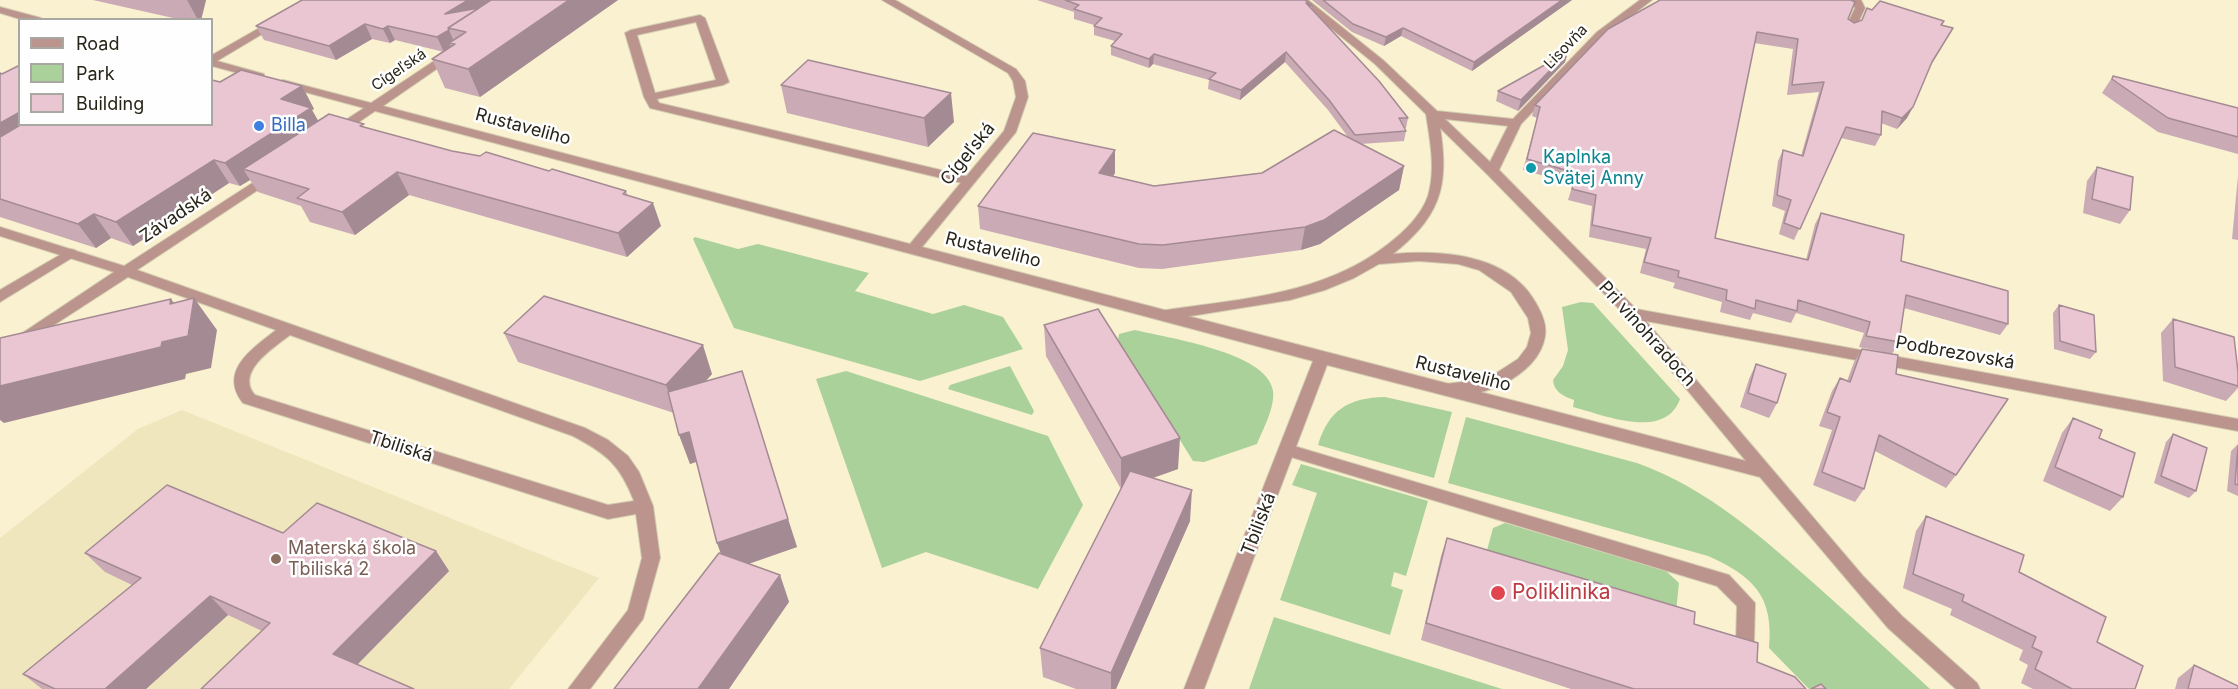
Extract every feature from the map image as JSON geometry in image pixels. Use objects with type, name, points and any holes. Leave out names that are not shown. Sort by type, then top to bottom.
[{"type":"street","name":"Cígeľská","points":[[887,0],[1015,74],[1022,97],[1010,132],[913,249]]},
{"type":"street","name":"Pri vinohradoch","points":[[1301,0],[1352,38],[1492,171],[1631,313],[1821,540],[1895,622],[1970,689]]},
{"type":"street","name":"Lisovňa","points":[[1492,171],[1516,123],[1601,34],[1647,0]]},
{"type":"street","points":[[1850,29],[1860,8],[1856,0]]},
{"type":"street","points":[[0,10],[30,18]]},
{"type":"street","points":[[213,60],[285,16]]},
{"type":"street","points":[[650,97],[723,82],[700,18],[631,33],[650,97],[654,105],[970,181]]},
{"type":"street","name":"Cígeľská","points":[[372,107],[459,50]]},
{"type":"street","name":"Rustaveliho","points":[[213,61],[372,107],[1440,389],[1766,472]]},
{"type":"street","points":[[324,140],[372,107]]},
{"type":"street","points":[[1166,315],[1307,292],[1355,274],[1380,260],[1423,217],[1434,196],[1438,160],[1432,114],[1516,123]]},
{"type":"street","name":"Závadská","points":[[0,355],[284,166]]},
{"type":"street","points":[[0,231],[126,271],[579,432],[602,444],[622,460],[633,477],[644,506],[651,558],[636,614],[578,689]]},
{"type":"street","points":[[0,297],[70,253]]},
{"type":"street","points":[[1380,260],[1420,255],[1484,267],[1509,282],[1530,304],[1536,316],[1537,345],[1522,365],[1484,386],[1440,389]]},
{"type":"street","name":"Podbrezovská","points":[[1631,313],[2238,425]]},
{"type":"street","name":"Tbiliská","points":[[287,329],[242,371],[238,384],[241,392],[249,399],[608,512],[644,506]]},
{"type":"street","name":"Tbiliská","points":[[1194,689],[1322,358]]},
{"type":"street","points":[[1287,450],[1723,580],[1746,603],[1745,642]]},
{"type":"shaded area","name":"Materská škola Tbiliská 2","points":[[182,410],[599,578],[509,689],[0,689],[0,538],[138,429]]},
{"type":"green space","points":[[695,237],[738,249],[758,244],[869,273],[855,291],[933,314],[964,305],[1003,317],[1023,349],[920,381],[734,328],[693,239]]},
{"type":"green space","points":[[1581,302],[1593,303],[1680,399],[1672,412],[1661,419],[1632,422],[1573,407],[1574,400],[1557,391],[1553,380],[1563,366],[1568,350],[1562,307]]},
{"type":"green space","points":[[1135,330],[1214,349],[1236,357],[1254,366],[1267,378],[1273,391],[1273,398],[1268,418],[1257,444],[1204,462],[1193,461],[1118,340],[1119,334]]},
{"type":"green space","points":[[1010,366],[1034,411],[1032,415],[948,389],[950,385]]},
{"type":"green space","points":[[846,371],[1048,436],[1083,505],[1038,589],[926,552],[882,568],[816,379]]},
{"type":"green space","points":[[1385,397],[1452,412],[1434,478],[1318,445],[1328,422],[1342,408],[1361,400]]},
{"type":"green space","points":[[1466,417],[1637,463],[1663,473],[1711,500],[1776,550],[1930,689],[1809,689],[1769,648],[1768,614],[1757,590],[1748,580],[1724,564],[1708,556],[1448,483]]},
{"type":"green space","points":[[1301,464],[1428,501],[1406,576],[1394,572],[1391,586],[1403,590],[1390,635],[1280,600],[1317,493],[1292,485]]},
{"type":"green space","points":[[1505,523],[1666,571],[1679,583],[1676,612],[1486,554],[1493,528]]},
{"type":"green space","points":[[1274,617],[1502,689],[1249,689]]},
{"type":"building","points":[[302,0],[468,0],[445,14],[479,8],[437,37],[388,26],[383,29],[365,24],[329,46],[256,26]]},
{"type":"building","points":[[491,0],[569,0],[468,69],[432,59],[455,44],[449,43],[466,32],[448,28]]},
{"type":"building","points":[[1065,0],[1305,0],[1379,81],[1408,118],[1399,118],[1406,131],[1355,135],[1329,100],[1286,52],[1241,90],[1209,79],[1216,73],[1154,54],[1149,59],[1111,46],[1122,34],[1094,26],[1102,18],[1074,9],[1079,5]]},
{"type":"building","points":[[1323,0],[1562,0],[1474,62],[1403,28],[1386,37],[1353,24]]},
{"type":"building","points":[[1660,0],[1851,0],[1855,2],[1848,19],[1854,23],[1862,20],[1867,8],[1872,10],[1880,1],[1944,21],[1941,25],[1953,28],[1932,62],[1913,107],[1902,118],[1882,111],[1881,135],[1846,127],[1800,229],[1784,223],[1791,200],[1777,195],[1783,150],[1803,156],[1824,82],[1792,85],[1798,39],[1757,32],[1715,238],[1808,260],[1821,213],[1904,235],[1901,261],[2008,291],[2008,324],[1906,295],[1899,342],[1866,336],[1870,322],[1798,300],[1797,311],[1756,300],[1755,309],[1726,300],[1727,290],[1678,277],[1679,271],[1644,262],[1651,238],[1592,225],[1596,195],[1572,189],[1576,173],[1527,159],[1540,107],[1535,105],[1608,29]]},
{"type":"building","points":[[1568,52],[1521,100],[1498,91]]},
{"type":"building","points":[[808,60],[951,93],[924,118],[781,85]]},
{"type":"building","points":[[18,66],[18,113],[0,123],[0,73]]},
{"type":"building","points":[[241,70],[302,86],[281,99],[311,108],[225,163],[214,160],[116,222],[94,214],[78,224],[0,199],[0,137],[19,126],[213,126],[213,80],[220,82]]},
{"type":"building","points":[[2113,76],[2238,108],[2238,137],[2168,118],[2112,79]]},
{"type":"building","points":[[329,114],[364,124],[360,126],[452,151],[480,156],[486,152],[549,171],[552,169],[626,191],[623,194],[653,203],[618,233],[397,172],[342,212],[297,198],[309,189],[243,169]]},
{"type":"building","points":[[1334,130],[1404,166],[1324,220],[1305,227],[1163,245],[1139,244],[978,206],[1033,133],[1115,150],[1099,173],[1154,186],[1262,173]]},
{"type":"building","points":[[2097,167],[2133,177],[2130,210],[2092,199]]},
{"type":"building","points":[[544,296],[703,345],[666,385],[504,333]]},
{"type":"building","points":[[194,298],[188,336],[162,342],[161,347],[0,386],[0,338],[171,299],[170,304]]},
{"type":"building","points":[[2059,305],[2094,315],[2096,352],[2060,341]]},
{"type":"building","points":[[1098,309],[1180,438],[1121,458],[1044,325]]},
{"type":"building","points":[[2173,319],[2234,337],[2238,386],[2175,367]]},
{"type":"building","points":[[1862,349],[1898,355],[1896,374],[2008,399],[1956,475],[1879,435],[1864,489],[1822,472],[1840,417],[1827,412],[1840,378],[1850,382]]},
{"type":"building","points":[[1756,364],[1786,374],[1777,403],[1748,393]]},
{"type":"building","points":[[742,371],[788,519],[717,543],[689,432],[679,435],[668,392]]},
{"type":"building","points":[[2073,418],[2102,430],[2099,438],[2135,453],[2123,497],[2055,467]]},
{"type":"building","points":[[2173,434],[2207,448],[2196,491],[2161,476]]},
{"type":"building","points":[[2238,446],[2238,485],[2235,484]]},
{"type":"building","points":[[1130,471],[1192,490],[1111,673],[1040,648]]},
{"type":"building","points":[[167,485],[283,533],[317,503],[436,551],[333,654],[414,689],[201,689],[270,623],[210,596],[105,689],[55,689],[23,674],[141,578],[85,553]]},
{"type":"building","points":[[1926,516],[2024,555],[2019,572],[2106,617],[2097,642],[2143,666],[2135,689],[2072,689],[2035,669],[2042,652],[2032,647],[2036,637],[1962,601],[1964,595],[1913,574]]},
{"type":"building","name":"Poliklinika","points":[[1447,538],[1695,612],[1694,624],[1758,643],[1757,662],[1795,677],[1806,689],[1634,689],[1426,623]]},
{"type":"building","points":[[719,553],[780,575],[698,689],[614,689]]},
{"type":"building","points":[[2194,665],[2238,686],[2238,689],[2188,689]]},
{"type":"building","points":[[1821,684],[1826,689],[1811,689]]},
{"type":"place","name":"Billa","points":[[259,126]]},
{"type":"place","name":"Kaplnka Svätej Anny","points":[[1531,168]]},
{"type":"place","name":"Materská škola Tbiliská 2","points":[[276,559]]},
{"type":"place","name":"Poliklinika","points":[[1498,593]]}]
